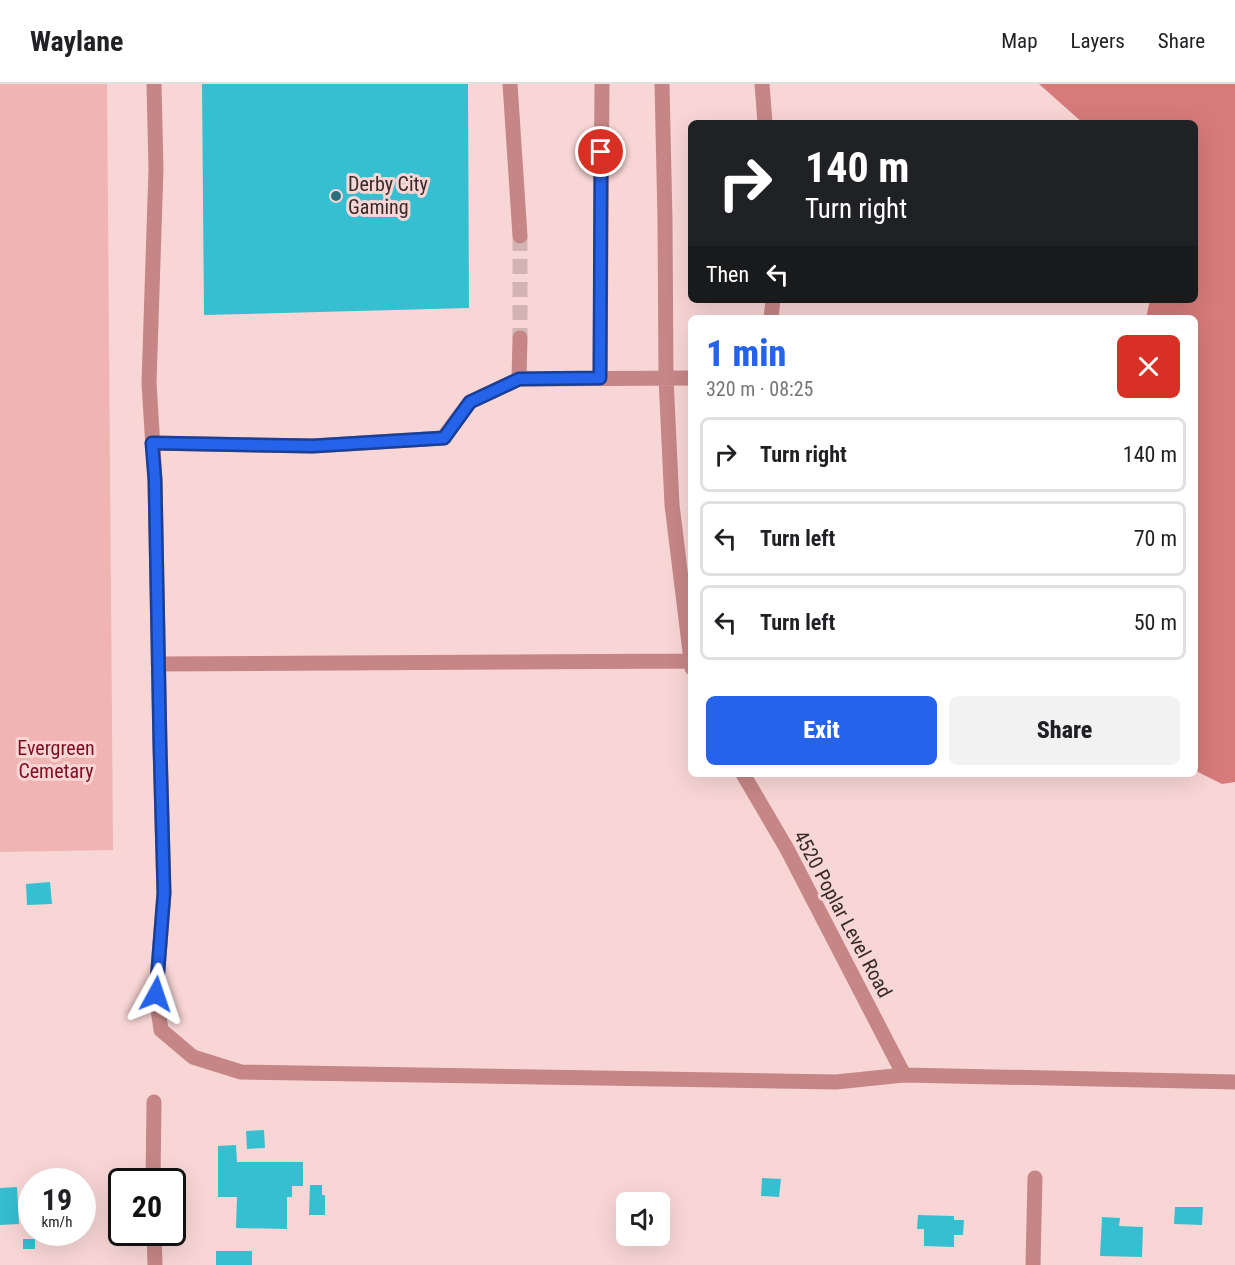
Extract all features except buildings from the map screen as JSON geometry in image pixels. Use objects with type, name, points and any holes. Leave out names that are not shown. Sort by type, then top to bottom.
[{"type":"street","points":[[154,84],[156,169],[149,383],[155,480],[164,893],[156,994],[161,1030],[193,1057],[241,1072],[836,1082],[904,1075],[1235,1082]]},
{"type":"street","points":[[510,84],[520,236]]},
{"type":"street","points":[[600,378],[602,84]]},
{"type":"street","points":[[662,84],[666,378],[672,505],[688,636]]},
{"type":"street","points":[[762,84],[765,120]]},
{"type":"street","points":[[519,379],[520,338]]},
{"type":"street","points":[[152,443],[313,446],[444,438],[470,402],[519,379],[688,378]]},
{"type":"street","points":[[158,664],[688,661]]},
{"type":"street","name":"4520 Poplar Level Road","points":[[745,777],[787,849],[904,1075]]},
{"type":"street","points":[[153,1168],[154,1102]]},
{"type":"street","points":[[1033,1265],[1035,1178]]},
{"type":"street","points":[[154,1246],[155,1265]]},
{"type":"green space","name":"Evergreen Cemetary","points":[[0,84],[107,84],[113,850],[0,852]]},
{"type":"shaded area","points":[[1039,84],[1235,84],[1235,782],[1222,784],[1198,772],[1198,315],[1147,315],[1149,303],[1198,303],[1198,120],[1080,120]]},
{"type":"tunnel","points":[[520,236],[520,338]]},
{"type":"place","name":"Derby City Gaming","points":[[336,196]]},
{"type":"route","points":[[156,994],[164,893],[155,480],[152,443],[313,446],[444,438],[470,402],[519,379],[600,378],[601,152]]}]
